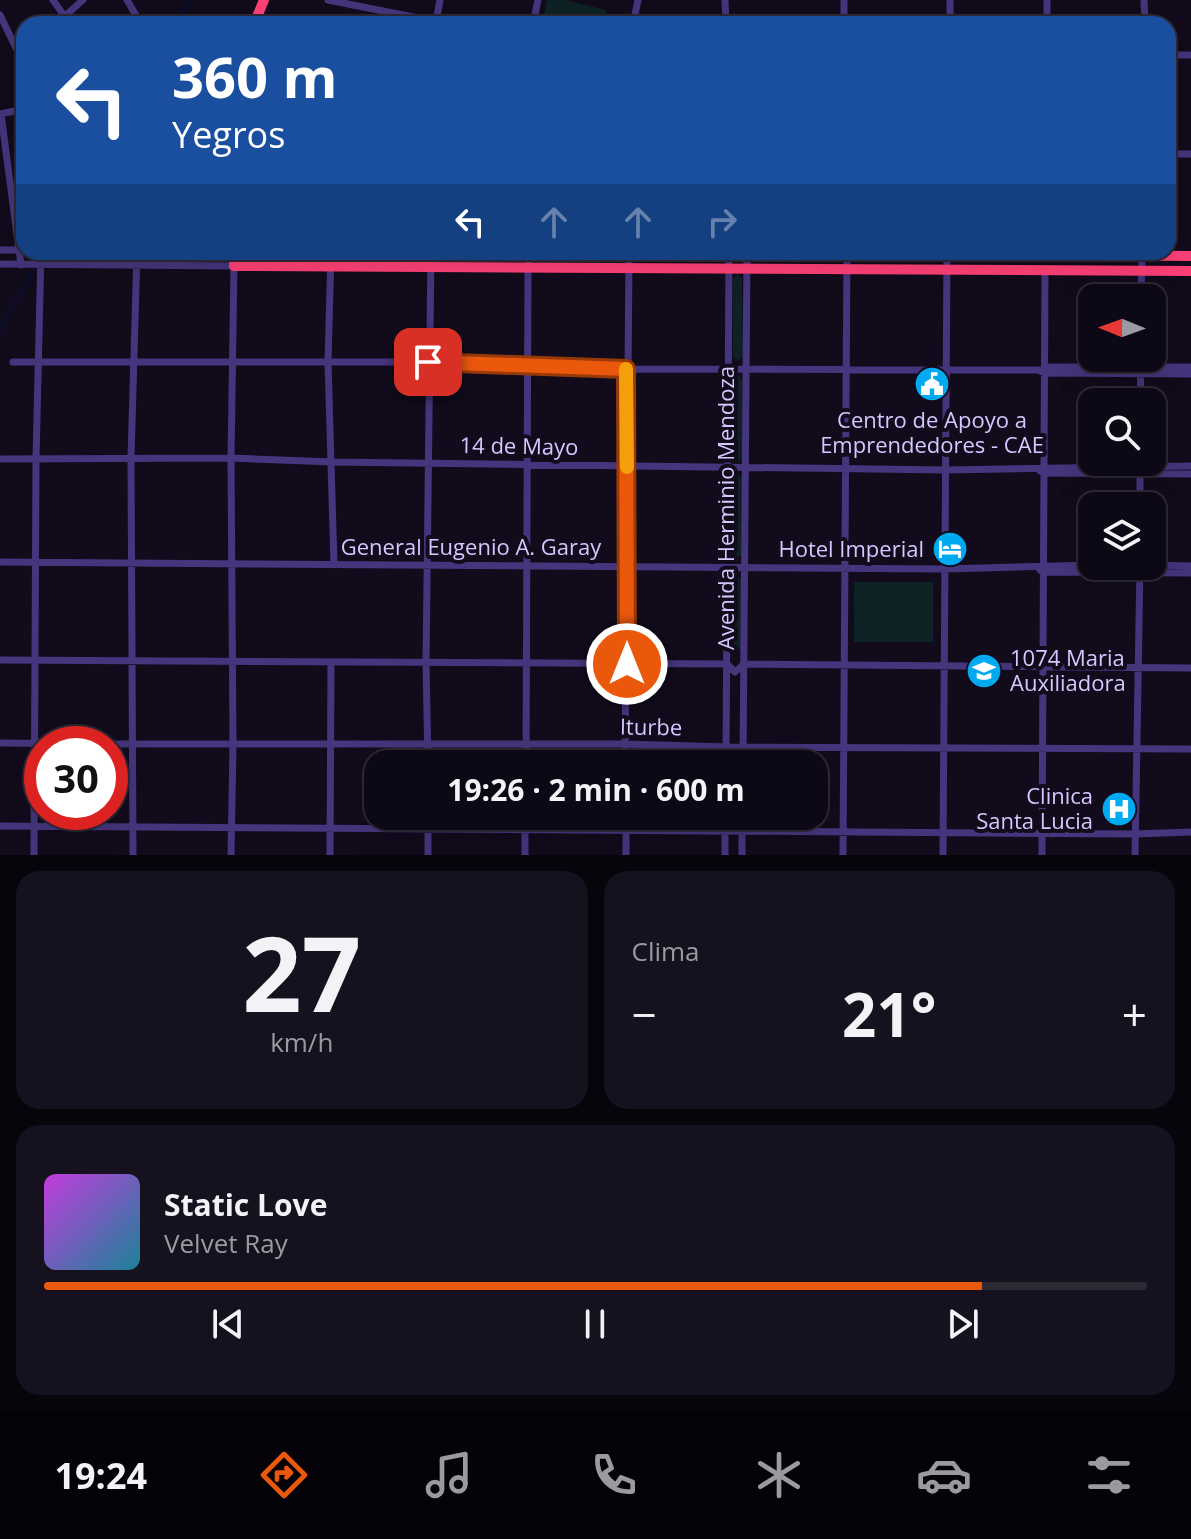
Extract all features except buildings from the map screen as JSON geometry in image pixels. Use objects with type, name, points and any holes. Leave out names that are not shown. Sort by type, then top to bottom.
[{"type":"highway","points":[[234,260],[234,266],[1191,271]]},
{"type":"street","points":[[53,0],[65,16],[83,0]]},
{"type":"street","points":[[333,0],[408,16]]},
{"type":"street","points":[[0,15],[16,48]]},
{"type":"street","points":[[0,114],[16,213]]},
{"type":"street","points":[[21,260],[21,265]]},
{"type":"street","points":[[36,726],[36,459],[41,260]]},
{"type":"street","points":[[133,855],[131,458],[137,260]]},
{"type":"street","points":[[331,260],[328,362],[334,564]]},
{"type":"street","points":[[427,750],[431,260]]},
{"type":"street","points":[[526,750],[530,260]]},
{"type":"street","points":[[625,750],[629,260]]},
{"type":"street","name":"Avenida Herminio Mendoza","points":[[727,750],[729,260]]},
{"type":"street","name":"Avenida Herminio Mendoza","points":[[743,747],[746,260]]},
{"type":"street","points":[[843,855],[847,260]]},
{"type":"street","points":[[943,855],[947,260]]},
{"type":"street","points":[[1142,260],[1142,284]]},
{"type":"street","points":[[0,264],[234,266],[231,363],[231,855]]},
{"type":"street","points":[[1042,855],[1041,568],[1045,270]]},
{"type":"street","points":[[13,362],[428,362],[626,369],[1078,368]]},
{"type":"street","points":[[1166,367],[1191,367]]},
{"type":"street","points":[[1166,370],[1191,374]]},
{"type":"street","name":"14 de Mayo","points":[[0,459],[231,458],[745,468],[1078,469]]},
{"type":"street","name":"14 de Mayo","points":[[1166,466],[1191,466]]},
{"type":"street","name":"14 de Mayo","points":[[1166,471],[1191,474]]},
{"type":"street","name":"General Eugenio A. Garay","points":[[0,562],[1078,568]]},
{"type":"street","points":[[1166,565],[1191,566]]},
{"type":"street","name":"General Eugenio A. Garay","points":[[1041,568],[1078,566]]},
{"type":"street","name":"General Eugenio A. Garay","points":[[1166,571],[1191,573]]},
{"type":"street","points":[[1135,855],[1140,580]]},
{"type":"street","points":[[0,660],[727,664],[735,672],[744,664],[1191,668]]},
{"type":"street","points":[[330,855],[331,662]]},
{"type":"street","points":[[0,743],[24,743]]},
{"type":"street","name":"Iturbe","points":[[128,745],[625,744],[1138,751],[1191,749]]},
{"type":"street","points":[[0,826],[24,827]]},
{"type":"street","points":[[128,826],[364,828]]},
{"type":"street","points":[[34,830],[34,855]]},
{"type":"street","points":[[428,830],[428,855]]},
{"type":"street","points":[[525,830],[525,855]]},
{"type":"street","points":[[626,855],[626,830],[1191,832]]},
{"type":"street","points":[[725,831],[725,855]]},
{"type":"street","points":[[742,831],[742,855]]},
{"type":"green space","points":[[547,0],[565,0],[606,10],[605,16],[544,16]]},
{"type":"green space","points":[[240,260],[330,260],[330,261]]},
{"type":"green space","points":[[339,260],[426,260],[426,263],[339,263]]},
{"type":"green space","points":[[436,260],[527,260],[527,262],[436,263]]},
{"type":"green space","points":[[536,260],[623,260],[623,263],[536,263]]},
{"type":"green space","points":[[737,274],[742,278],[743,356],[738,361],[733,356],[733,278]]},
{"type":"green space","points":[[738,375],[742,380],[742,457],[738,462],[733,457],[733,380]]},
{"type":"green space","points":[[737,473],[742,478],[741,555],[736,560],[731,555],[732,478]]},
{"type":"green space","points":[[737,576],[741,579],[741,648],[738,651],[731,646],[732,580]]},
{"type":"green space","points":[[854,582],[933,582],[933,642],[854,642]]},
{"type":"waterway","points":[[179,16],[192,0]]},
{"type":"waterway","points":[[0,331],[32,269]]},
{"type":"slow traffic","points":[[626,369],[627,467]]},
{"type":"place","name":"Centro de Apoyo a Emprendedores - CAE","points":[[932,384]]},
{"type":"place","name":"Hotel Imperial","points":[[950,549]]},
{"type":"place","name":"1074 Maria Auxiliadora","points":[[984,671]]},
{"type":"place","name":"Clinica Santa Lucia","points":[[1119,809]]},
{"type":"route","points":[[428,362],[626,369],[627,664]]}]
